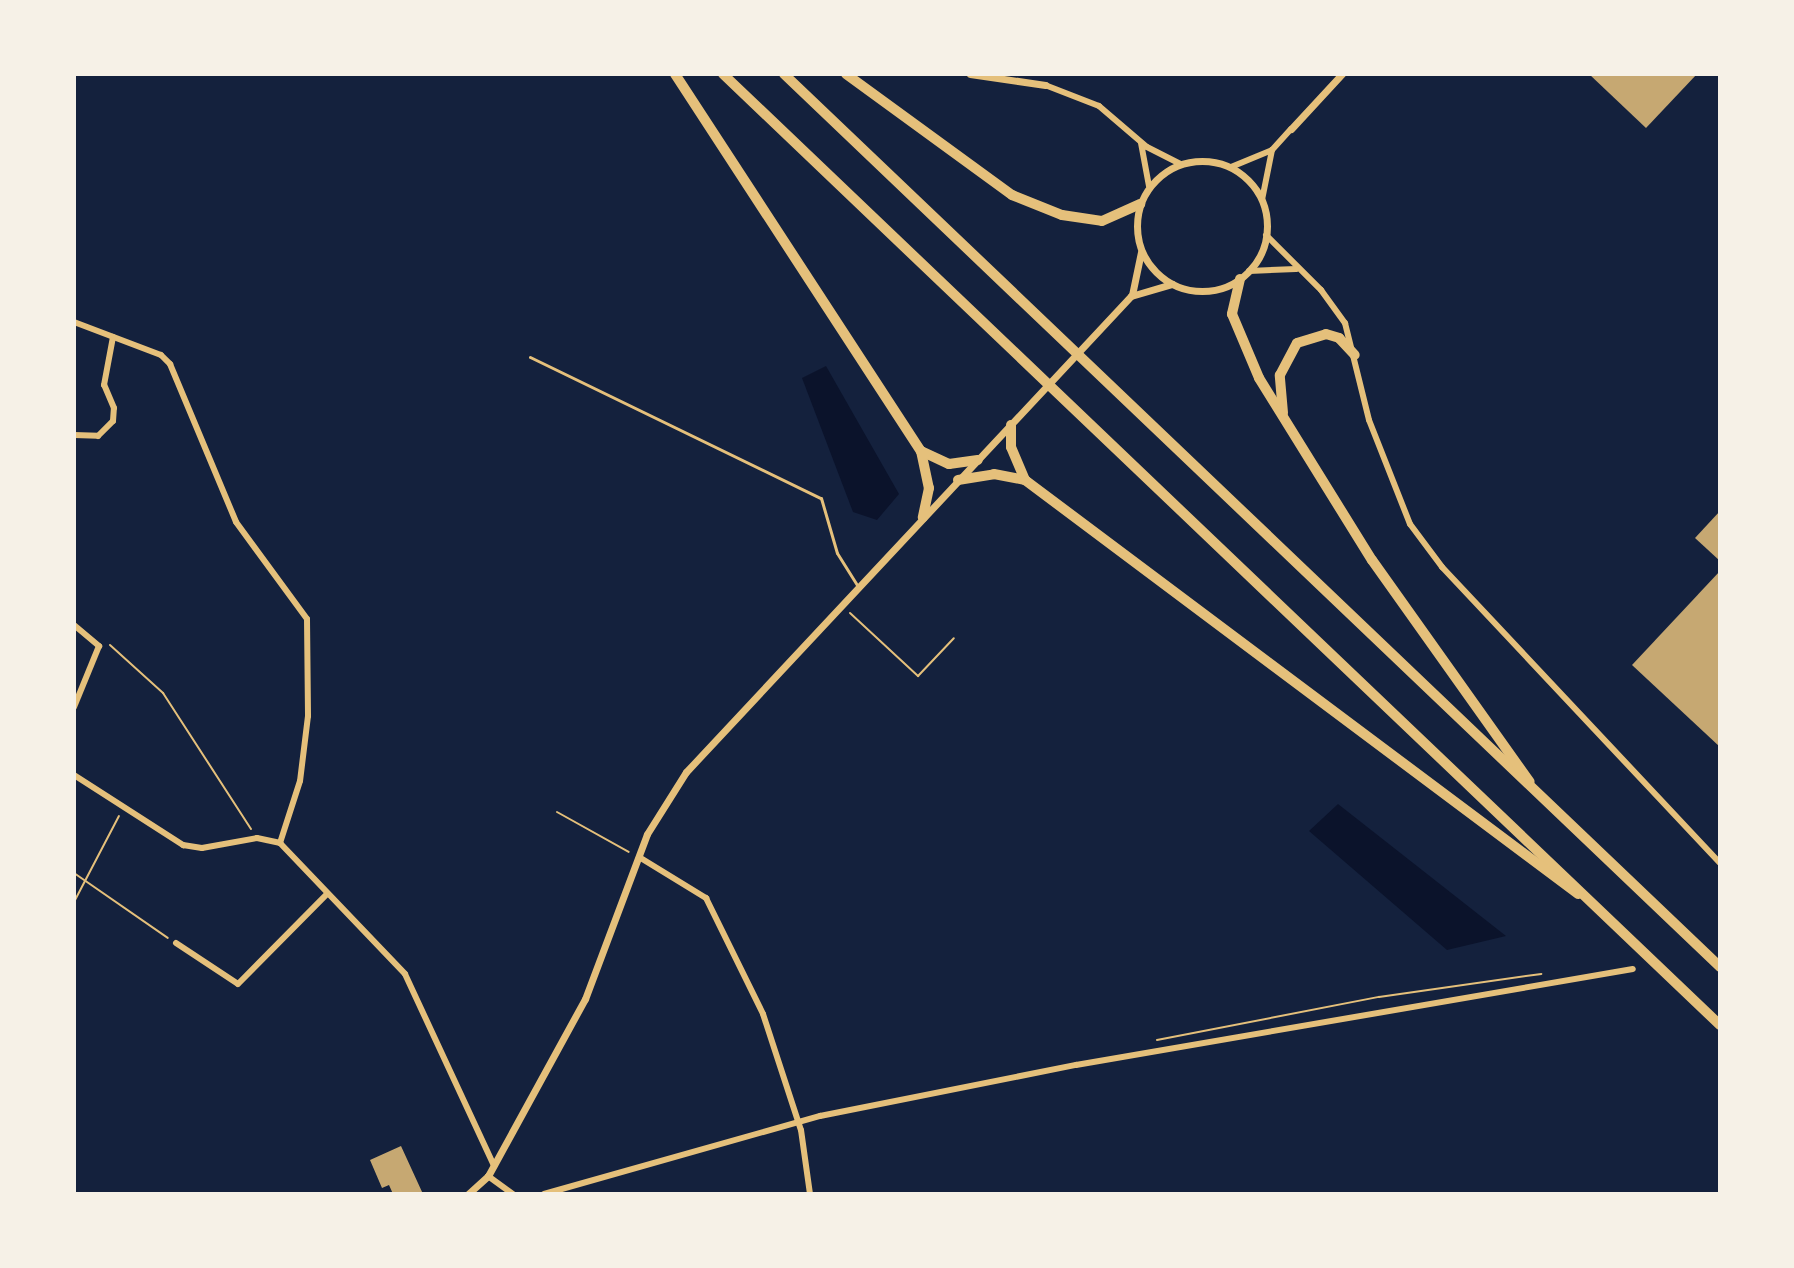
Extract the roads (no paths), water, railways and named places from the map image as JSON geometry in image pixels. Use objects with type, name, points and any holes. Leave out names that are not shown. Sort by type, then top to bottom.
[{"type":"highway","points":[[675,74],[921,451],[929,488],[923,517]]},
{"type":"highway","points":[[723,74],[1720,1025]]},
{"type":"highway","points":[[784,74],[1720,967]]},
{"type":"highway","points":[[846,74],[1012,195],[1062,215],[1102,221],[1140,204]]},
{"type":"highway","points":[[1244,275],[1232,301],[1234,321],[1284,419],[1372,560],[1452,677],[1519,761],[1535,791]]},
{"type":"highway","points":[[1284,419],[1280,375],[1297,343],[1326,334],[1339,338],[1355,355]]},
{"type":"highway","points":[[1011,425],[1011,447],[1025,480]]},
{"type":"highway","points":[[921,451],[949,464],[978,460]]},
{"type":"highway","points":[[958,480],[994,474],[1025,480],[1552,880],[1590,901]]},
{"type":"street","points":[[970,74],[1045,85],[1099,106],[1141,143],[1180,164]]},
{"type":"street","points":[[1296,269],[1244,275],[1207,291],[1172,284],[1154,270],[1141,250],[1136,227],[1140,204],[1149,186],[1180,164],[1197,160],[1231,167],[1272,150],[1342,74]]},
{"type":"street","points":[[1141,143],[1149,186]]},
{"type":"street","points":[[1272,150],[1262,200],[1266,235],[1340,313],[1355,355],[1369,420],[1410,524],[1442,567],[1720,863]]},
{"type":"street","points":[[1231,167],[1262,200]]},
{"type":"street","points":[[1244,275],[1266,235]]},
{"type":"street","points":[[468,1194],[488,1176],[494,1166],[585,999],[656,815],[686,772],[1131,296],[1141,250]]},
{"type":"street","points":[[1131,296],[1172,284]]},
{"type":"street","points":[[74,322],[161,355],[177,377],[236,522],[307,619],[308,716],[300,781],[280,843]]},
{"type":"street","points":[[74,435],[98,436],[113,421],[114,408],[104,385],[113,337]]},
{"type":"street","points":[[74,625],[97,641],[96,658],[74,707]]},
{"type":"street","points":[[74,775],[190,847],[257,838],[280,843],[327,894],[371,933],[405,974],[494,1166]]},
{"type":"street","points":[[639,857],[706,898],[763,1014],[798,1122],[810,1194]]},
{"type":"street","points":[[176,943],[238,984],[327,894]]},
{"type":"street","points":[[544,1194],[798,1122],[1076,1065],[1633,969]]},
{"type":"street","points":[[488,1176],[513,1194]]},
{"type":"lane","points":[[530,357],[821,498],[837,553],[858,586]]},
{"type":"water","points":[[826,366],[899,494],[877,520],[853,512],[802,378]]},
{"type":"water","points":[[1338,804],[1506,936],[1447,950],[1309,831]]}]
